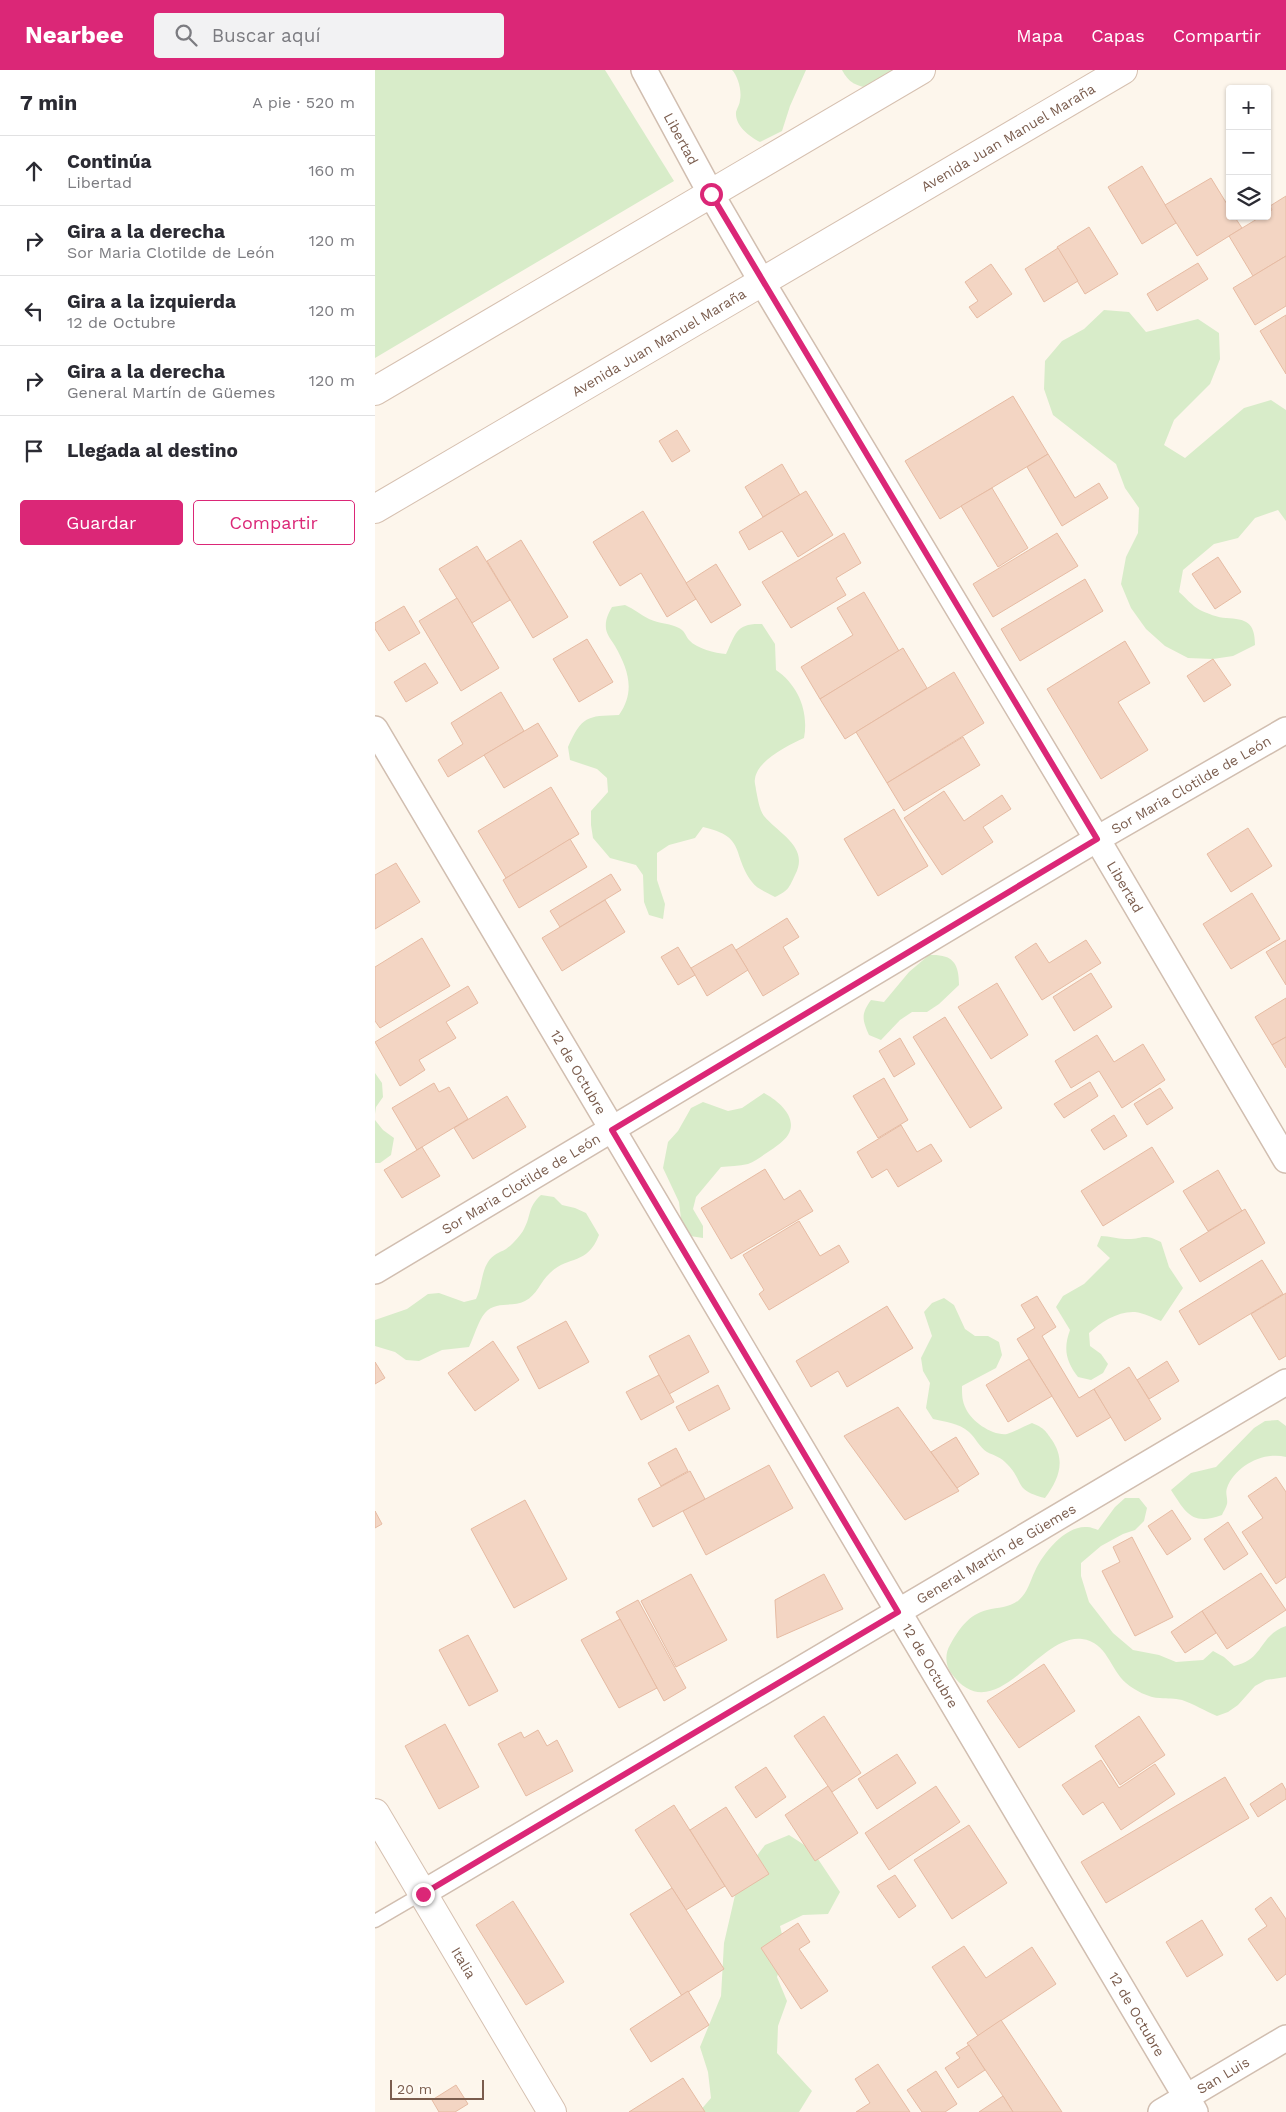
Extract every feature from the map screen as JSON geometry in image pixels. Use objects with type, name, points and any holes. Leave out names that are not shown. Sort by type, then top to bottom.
[{"type":"street","name":"Libertad","points":[[644,70],[711,194],[762,282],[1097,839],[1286,1160]]},
{"type":"street","points":[[375,391],[921,70]]},
{"type":"street","name":"Avenida Juan Manuel Maraña","points":[[375,509],[1123,70]]},
{"type":"street","name":"12 de Octubre","points":[[375,729],[1190,2105]]},
{"type":"street","name":"Sor Maria Clotilde de León","points":[[375,1271],[1097,839],[1286,730]]},
{"type":"street","name":"General Martín de Güemes","points":[[423,1894],[1286,1382]]},
{"type":"street","name":"Italia","points":[[375,1812],[552,2112]]},
{"type":"street","name":"San Luis","points":[[1161,2112],[1190,2105],[1286,2038]]},
{"type":"lane","points":[[375,1921],[423,1894]]},
{"type":"green space","points":[[375,70],[605,70],[674,181],[375,358]]},
{"type":"green space","points":[[732,70],[806,70],[790,106],[782,131],[760,142],[747,134],[740,126],[736,112],[740,102],[740,88]]},
{"type":"green space","points":[[842,70],[895,70],[870,88],[853,83]]},
{"type":"green space","points":[[1104,310],[1129,312],[1146,332],[1198,319],[1219,333],[1220,359],[1210,384],[1174,420],[1164,445],[1185,458],[1244,408],[1271,400],[1286,410],[1286,521],[1278,510],[1255,518],[1238,538],[1214,544],[1183,570],[1179,592],[1194,606],[1216,616],[1239,619],[1248,623],[1251,627],[1255,637],[1255,645],[1233,656],[1213,659],[1188,658],[1165,646],[1146,629],[1131,608],[1121,584],[1126,557],[1138,533],[1139,508],[1125,488],[1116,464],[1053,415],[1044,389],[1045,361],[1062,341],[1084,329]]},
{"type":"green space","points":[[625,605],[653,621],[679,628],[692,643],[712,652],[726,654],[738,631],[747,625],[753,624],[762,624],[775,644],[776,670],[784,676],[796,691],[805,718],[804,738],[782,749],[767,760],[757,772],[755,780],[762,813],[791,842],[799,856],[799,865],[788,889],[779,895],[775,897],[752,882],[732,841],[717,831],[703,827],[695,838],[669,845],[657,853],[657,880],[665,904],[663,919],[649,915],[644,902],[643,875],[636,865],[610,858],[593,838],[591,811],[608,792],[607,778],[597,769],[570,760],[568,747],[577,729],[587,720],[592,717],[619,715],[624,706],[629,689],[628,680],[620,655],[607,633],[606,626],[607,617],[612,607]]},
{"type":"green space","points":[[929,955],[943,956],[953,961],[958,970],[959,985],[939,1004],[927,1012],[912,1012],[900,1020],[881,1040],[869,1035],[865,1025],[864,1013],[871,1000],[884,1002],[909,972]]},
{"type":"green space","points":[[375,1073],[382,1083],[383,1097],[376,1107],[375,1114]]},
{"type":"green space","points":[[764,1093],[775,1100],[789,1116],[791,1128],[788,1135],[778,1145],[751,1163],[721,1167],[696,1197],[693,1209],[703,1226],[703,1238],[690,1236],[682,1227],[679,1202],[663,1168],[668,1142],[678,1131],[691,1108],[703,1102],[728,1111],[742,1108]]},
{"type":"green space","points":[[375,1120],[383,1130],[394,1138],[391,1155],[380,1163],[375,1163]]},
{"type":"green space","points":[[541,1195],[554,1197],[562,1205],[586,1213],[599,1235],[589,1251],[577,1259],[557,1267],[533,1295],[525,1301],[499,1305],[489,1309],[480,1320],[469,1347],[442,1350],[419,1361],[406,1360],[395,1352],[375,1346],[375,1320],[407,1309],[428,1294],[439,1293],[464,1302],[476,1299],[488,1262],[494,1255],[508,1247],[519,1237],[530,1211]]},
{"type":"green space","points":[[1101,1236],[1125,1239],[1150,1237],[1161,1242],[1169,1267],[1183,1288],[1161,1321],[1142,1313],[1122,1313],[1110,1318],[1089,1333],[1090,1346],[1101,1354],[1108,1364],[1103,1373],[1091,1380],[1078,1377],[1068,1360],[1066,1349],[1070,1330],[1056,1307],[1063,1296],[1084,1284],[1110,1258],[1097,1246]]},
{"type":"green space","points":[[944,1298],[954,1305],[965,1329],[975,1336],[988,1336],[999,1342],[1002,1355],[996,1368],[962,1386],[963,1401],[969,1414],[983,1427],[1001,1434],[1010,1433],[1032,1423],[1044,1430],[1052,1440],[1059,1455],[1060,1463],[1054,1484],[1045,1498],[1028,1492],[1005,1462],[984,1450],[965,1429],[952,1423],[933,1419],[926,1408],[930,1383],[923,1371],[921,1358],[932,1336],[924,1312],[932,1303]]},
{"type":"green space","points":[[1278,1420],[1286,1426],[1286,1457],[1269,1456],[1260,1458],[1243,1467],[1231,1480],[1227,1488],[1227,1504],[1222,1515],[1203,1519],[1197,1518],[1186,1511],[1171,1490],[1191,1473],[1216,1467],[1254,1428],[1265,1421]]},
{"type":"green space","points":[[1125,1498],[1139,1498],[1147,1508],[1144,1521],[1135,1530],[1101,1546],[1081,1563],[1081,1576],[1089,1602],[1113,1633],[1133,1650],[1159,1655],[1176,1662],[1203,1660],[1213,1651],[1224,1657],[1234,1666],[1244,1663],[1251,1658],[1270,1635],[1286,1626],[1286,1677],[1266,1680],[1255,1686],[1238,1705],[1228,1712],[1217,1716],[1182,1700],[1156,1698],[1137,1691],[1126,1683],[1097,1645],[1082,1639],[1066,1641],[1049,1650],[1000,1687],[984,1692],[967,1689],[951,1673],[947,1663],[948,1648],[961,1628],[969,1619],[980,1612],[1008,1606],[1019,1600],[1027,1590],[1044,1556],[1063,1535],[1079,1528],[1088,1527],[1098,1530],[1115,1507]]},
{"type":"green space","points":[[789,1835],[812,1850],[840,1892],[828,1914],[803,1915],[780,1926],[786,1951],[777,1977],[787,2001],[778,2026],[777,2053],[812,2091],[799,2112],[699,2112],[711,2098],[708,2072],[700,2047],[721,1996],[724,1943],[736,1891],[749,1866],[765,1845]]},
{"type":"building","points":[[1142,166],[1176,223],[1142,244],[1108,187]]},
{"type":"building","points":[[1211,178],[1226,202],[1226,220],[1237,220],[1242,228],[1197,256],[1165,205]]},
{"type":"building","points":[[1286,196],[1286,256],[1253,276],[1229,236],[1255,220],[1271,220],[1271,205]]},
{"type":"building","points":[[1089,227],[1118,274],[1085,294],[1057,247]]},
{"type":"building","points":[[1058,248],[1078,281],[1044,302],[1025,269]]},
{"type":"building","points":[[1286,256],[1286,306],[1255,325],[1233,288]]},
{"type":"building","points":[[1198,263],[1208,279],[1157,311],[1147,294]]},
{"type":"building","points":[[991,264],[1012,294],[977,318],[969,307],[978,301],[965,282]]},
{"type":"building","points":[[1286,315],[1286,374],[1260,331]]},
{"type":"building","points":[[1013,396],[1048,454],[940,519],[905,461]]},
{"type":"building","points":[[677,430],[690,451],[672,462],[659,441]]},
{"type":"building","points":[[1048,454],[1075,498],[1099,483],[1108,498],[1062,526],[1027,467]]},
{"type":"building","points":[[782,464],[800,495],[763,517],[745,487]]},
{"type":"building","points":[[992,488],[1028,548],[998,567],[961,506]]},
{"type":"building","points":[[806,491],[833,535],[798,557],[782,531],[749,550],[739,532]]},
{"type":"building","points":[[643,511],[696,599],[667,617],[641,573],[620,586],[593,542]]},
{"type":"building","points":[[844,533],[861,563],[836,578],[846,595],[791,628],[762,582]]},
{"type":"building","points":[[1057,533],[1078,566],[993,617],[973,584]]},
{"type":"building","points":[[521,540],[568,617],[533,638],[487,561]]},
{"type":"building","points":[[477,546],[510,600],[472,623],[439,569]]},
{"type":"building","points":[[1218,557],[1241,592],[1215,609],[1192,574]]},
{"type":"building","points":[[716,564],[741,605],[711,623],[686,583]]},
{"type":"building","points":[[1085,579],[1103,611],[1020,661],[1001,629]]},
{"type":"building","points":[[864,592],[899,651],[820,699],[801,667],[853,635],[837,608]]},
{"type":"building","points":[[457,598],[499,668],[461,691],[419,621]]},
{"type":"building","points":[[404,606],[420,633],[389,651],[375,629],[375,623]]},
{"type":"building","points":[[587,639],[613,682],[579,702],[553,659]]},
{"type":"building","points":[[1125,641],[1150,683],[1118,702],[1148,750],[1101,779],[1047,689]]},
{"type":"building","points":[[903,648],[927,688],[845,739],[820,699]]},
{"type":"building","points":[[1213,659],[1231,685],[1204,702],[1187,676]]},
{"type":"building","points":[[425,663],[438,683],[406,702],[394,682]]},
{"type":"building","points":[[954,672],[984,723],[887,783],[856,732]]},
{"type":"building","points":[[501,692],[524,731],[448,777],[438,760],[463,744],[451,723]]},
{"type":"building","points":[[538,723],[558,756],[504,788],[484,755]]},
{"type":"building","points":[[963,737],[980,765],[904,811],[887,783]]},
{"type":"building","points":[[551,787],[579,834],[506,878],[478,831]]},
{"type":"building","points":[[944,791],[964,821],[1002,795],[1011,809],[983,827],[993,842],[942,875],[904,818]]},
{"type":"building","points":[[894,809],[928,866],[878,896],[844,839]]},
{"type":"building","points":[[1248,828],[1272,866],[1231,892],[1207,854]]},
{"type":"building","points":[[570,839],[587,867],[519,908],[503,880]]},
{"type":"building","points":[[396,863],[420,902],[375,929],[375,875]]},
{"type":"building","points":[[611,874],[621,890],[560,927],[550,911]]},
{"type":"building","points":[[1252,893],[1280,939],[1231,969],[1203,924]]},
{"type":"building","points":[[605,900],[625,932],[562,971],[542,938]]},
{"type":"building","points":[[787,918],[799,937],[783,947],[799,974],[763,996],[736,950]]},
{"type":"building","points":[[422,938],[450,986],[380,1028],[375,1021],[375,967]]},
{"type":"building","points":[[1086,940],[1101,963],[1042,1000],[1015,957],[1036,943],[1049,963]]},
{"type":"building","points":[[1286,940],[1286,985],[1266,952]]},
{"type":"building","points":[[732,944],[748,970],[707,996],[691,968]]},
{"type":"building","points":[[678,947],[695,975],[678,985],[661,957]]},
{"type":"building","points":[[1091,973],[1112,1007],[1074,1031],[1053,997]]},
{"type":"building","points":[[997,983],[1028,1035],[991,1059],[958,1007]]},
{"type":"building","points":[[468,986],[478,1003],[446,1022],[456,1038],[419,1060],[425,1070],[400,1086],[375,1042]]},
{"type":"building","points":[[1286,998],[1286,1037],[1272,1045],[1255,1017]]},
{"type":"building","points":[[945,1017],[1002,1108],[970,1128],[913,1037]]},
{"type":"building","points":[[1097,1035],[1114,1062],[1143,1044],[1165,1080],[1122,1108],[1099,1071],[1071,1088],[1055,1061]]},
{"type":"building","points":[[1286,1037],[1286,1068],[1272,1045]]},
{"type":"building","points":[[900,1038],[915,1064],[894,1077],[879,1051]]},
{"type":"building","points":[[884,1078],[908,1120],[878,1138],[853,1096]]},
{"type":"building","points":[[1090,1082],[1098,1096],[1064,1118],[1054,1104]]},
{"type":"building","points":[[434,1083],[439,1092],[449,1087],[468,1119],[417,1150],[392,1108]]},
{"type":"building","points":[[1160,1088],[1173,1108],[1147,1125],[1134,1104]]},
{"type":"building","points":[[507,1096],[526,1127],[473,1159],[454,1128]]},
{"type":"building","points":[[1114,1115],[1127,1136],[1104,1150],[1091,1130]]},
{"type":"building","points":[[901,1125],[917,1152],[931,1144],[942,1161],[898,1187],[887,1169],[872,1178],[857,1152]]},
{"type":"building","points":[[422,1147],[440,1176],[402,1198],[384,1170]]},
{"type":"building","points":[[1152,1147],[1174,1182],[1103,1226],[1081,1191]]},
{"type":"building","points":[[765,1169],[784,1200],[800,1190],[813,1211],[731,1259],[701,1208]]},
{"type":"building","points":[[1218,1170],[1242,1211],[1208,1231],[1183,1191]]},
{"type":"building","points":[[1245,1209],[1265,1243],[1200,1282],[1180,1249]]},
{"type":"building","points":[[799,1221],[820,1256],[839,1245],[849,1262],[769,1310],[759,1294],[764,1290],[743,1255]]},
{"type":"building","points":[[1262,1260],[1283,1294],[1199,1345],[1179,1311]]},
{"type":"building","points":[[1286,1293],[1286,1356],[1279,1360],[1251,1314]]},
{"type":"building","points":[[1037,1296],[1056,1327],[1042,1336],[1079,1398],[1094,1389],[1111,1417],[1077,1437],[1017,1339],[1035,1328],[1021,1305]]},
{"type":"building","points":[[887,1306],[913,1348],[847,1387],[838,1371],[811,1387],[796,1361]]},
{"type":"building","points":[[566,1321],[589,1362],[539,1389],[517,1347]]},
{"type":"building","points":[[689,1335],[709,1372],[669,1394],[649,1356]]},
{"type":"building","points":[[493,1341],[519,1380],[475,1411],[448,1373]]},
{"type":"building","points":[[1029,1359],[1052,1396],[1008,1422],[986,1385]]},
{"type":"building","points":[[1167,1361],[1179,1381],[1149,1399],[1137,1380]]},
{"type":"building","points":[[375,1362],[385,1378],[375,1384]]},
{"type":"building","points":[[1129,1367],[1161,1419],[1125,1441],[1094,1389]]},
{"type":"building","points":[[659,1375],[674,1402],[641,1420],[626,1392]]},
{"type":"building","points":[[718,1385],[730,1409],[689,1431],[676,1407]]},
{"type":"building","points":[[898,1407],[959,1491],[905,1520],[844,1436]]},
{"type":"building","points":[[956,1437],[979,1474],[957,1488],[931,1452]]},
{"type":"building","points":[[676,1448],[688,1471],[661,1486],[648,1463]]},
{"type":"building","points":[[769,1465],[793,1508],[706,1555],[683,1511]]},
{"type":"building","points":[[690,1471],[705,1499],[653,1527],[638,1499]]},
{"type":"building","points":[[1276,1477],[1286,1492],[1286,1577],[1276,1584],[1242,1532],[1263,1518],[1248,1496]]},
{"type":"building","points":[[525,1500],[567,1579],[514,1608],[471,1529]]},
{"type":"building","points":[[1172,1510],[1191,1539],[1167,1555],[1148,1526]]},
{"type":"building","points":[[375,1511],[382,1524],[375,1528]]},
{"type":"building","points":[[1228,1522],[1248,1554],[1224,1570],[1204,1539]]},
{"type":"building","points":[[1132,1537],[1173,1617],[1135,1636],[1102,1571],[1120,1562],[1113,1547]]},
{"type":"building","points":[[1261,1573],[1286,1610],[1227,1649],[1202,1611]]},
{"type":"building","points":[[691,1574],[727,1640],[676,1667],[641,1601]]},
{"type":"building","points":[[824,1574],[843,1609],[777,1638],[775,1600]]},
{"type":"building","points":[[638,1600],[686,1688],[664,1701],[616,1612]]},
{"type":"building","points":[[1202,1611],[1216,1633],[1185,1653],[1171,1632]]},
{"type":"building","points":[[620,1619],[657,1688],[619,1708],[581,1640]]},
{"type":"building","points":[[468,1635],[498,1691],[469,1706],[439,1650]]},
{"type":"building","points":[[1044,1664],[1075,1711],[1019,1748],[987,1701]]},
{"type":"building","points":[[824,1716],[861,1773],[832,1792],[794,1736]]},
{"type":"building","points":[[1139,1716],[1165,1755],[1120,1785],[1095,1746]]},
{"type":"building","points":[[445,1724],[479,1787],[439,1809],[405,1746]]},
{"type":"building","points":[[538,1730],[547,1746],[557,1740],[573,1771],[526,1796],[498,1744],[521,1732],[524,1738]]},
{"type":"building","points":[[897,1754],[916,1783],[877,1809],[858,1779]]},
{"type":"building","points":[[1101,1760],[1119,1788],[1155,1764],[1175,1794],[1121,1830],[1103,1802],[1083,1815],[1062,1785]]},
{"type":"building","points":[[766,1767],[786,1797],[756,1818],[735,1787]]},
{"type":"building","points":[[1225,1777],[1249,1818],[1106,1903],[1081,1862]]},
{"type":"building","points":[[1282,1783],[1286,1790],[1286,1799],[1258,1817],[1250,1804]]},
{"type":"building","points":[[828,1786],[858,1833],[815,1861],[785,1815]]},
{"type":"building","points":[[936,1786],[960,1822],[889,1870],[865,1833]]},
{"type":"building","points":[[674,1805],[725,1886],[686,1910],[635,1830]]},
{"type":"building","points":[[726,1807],[769,1874],[732,1897],[690,1830]]},
{"type":"building","points":[[969,1825],[1007,1883],[952,1919],[914,1860]]},
{"type":"building","points":[[895,1875],[916,1906],[899,1918],[877,1886]]},
{"type":"building","points":[[672,1888],[724,1969],[682,1996],[630,1914]]},
{"type":"building","points":[[1271,1897],[1286,1919],[1286,1974],[1277,1981],[1248,1939],[1267,1926],[1255,1909]]},
{"type":"building","points":[[513,1901],[564,1982],[526,2005],[476,1925]]},
{"type":"building","points":[[1202,1920],[1223,1955],[1187,1977],[1166,1942]]},
{"type":"building","points":[[798,1923],[810,1942],[799,1949],[828,1991],[801,2009],[761,1948]]},
{"type":"building","points":[[964,1946],[986,1978],[1032,1947],[1056,1984],[978,2036],[932,1967]]},
{"type":"building","points":[[688,1991],[709,2025],[651,2062],[630,2029]]},
{"type":"building","points":[[1001,2020],[1062,2112],[1013,2112],[967,2043]]},
{"type":"building","points":[[969,2045],[985,2070],[958,2088],[945,2068],[960,2058],[956,2053]]},
{"type":"building","points":[[878,2064],[910,2112],[856,2112],[870,2103],[855,2079]]},
{"type":"building","points":[[936,2071],[957,2104],[945,2112],[922,2112],[907,2090]]},
{"type":"building","points":[[683,2078],[705,2112],[629,2112]]},
{"type":"building","points":[[456,2085],[468,2104],[455,2112],[439,2112],[432,2100]]},
{"type":"building","points":[[1003,2096],[1013,2112],[979,2112]]},
{"type":"route","points":[[423,1894],[898,1612],[612,1130],[1097,839],[711,194]]}]
